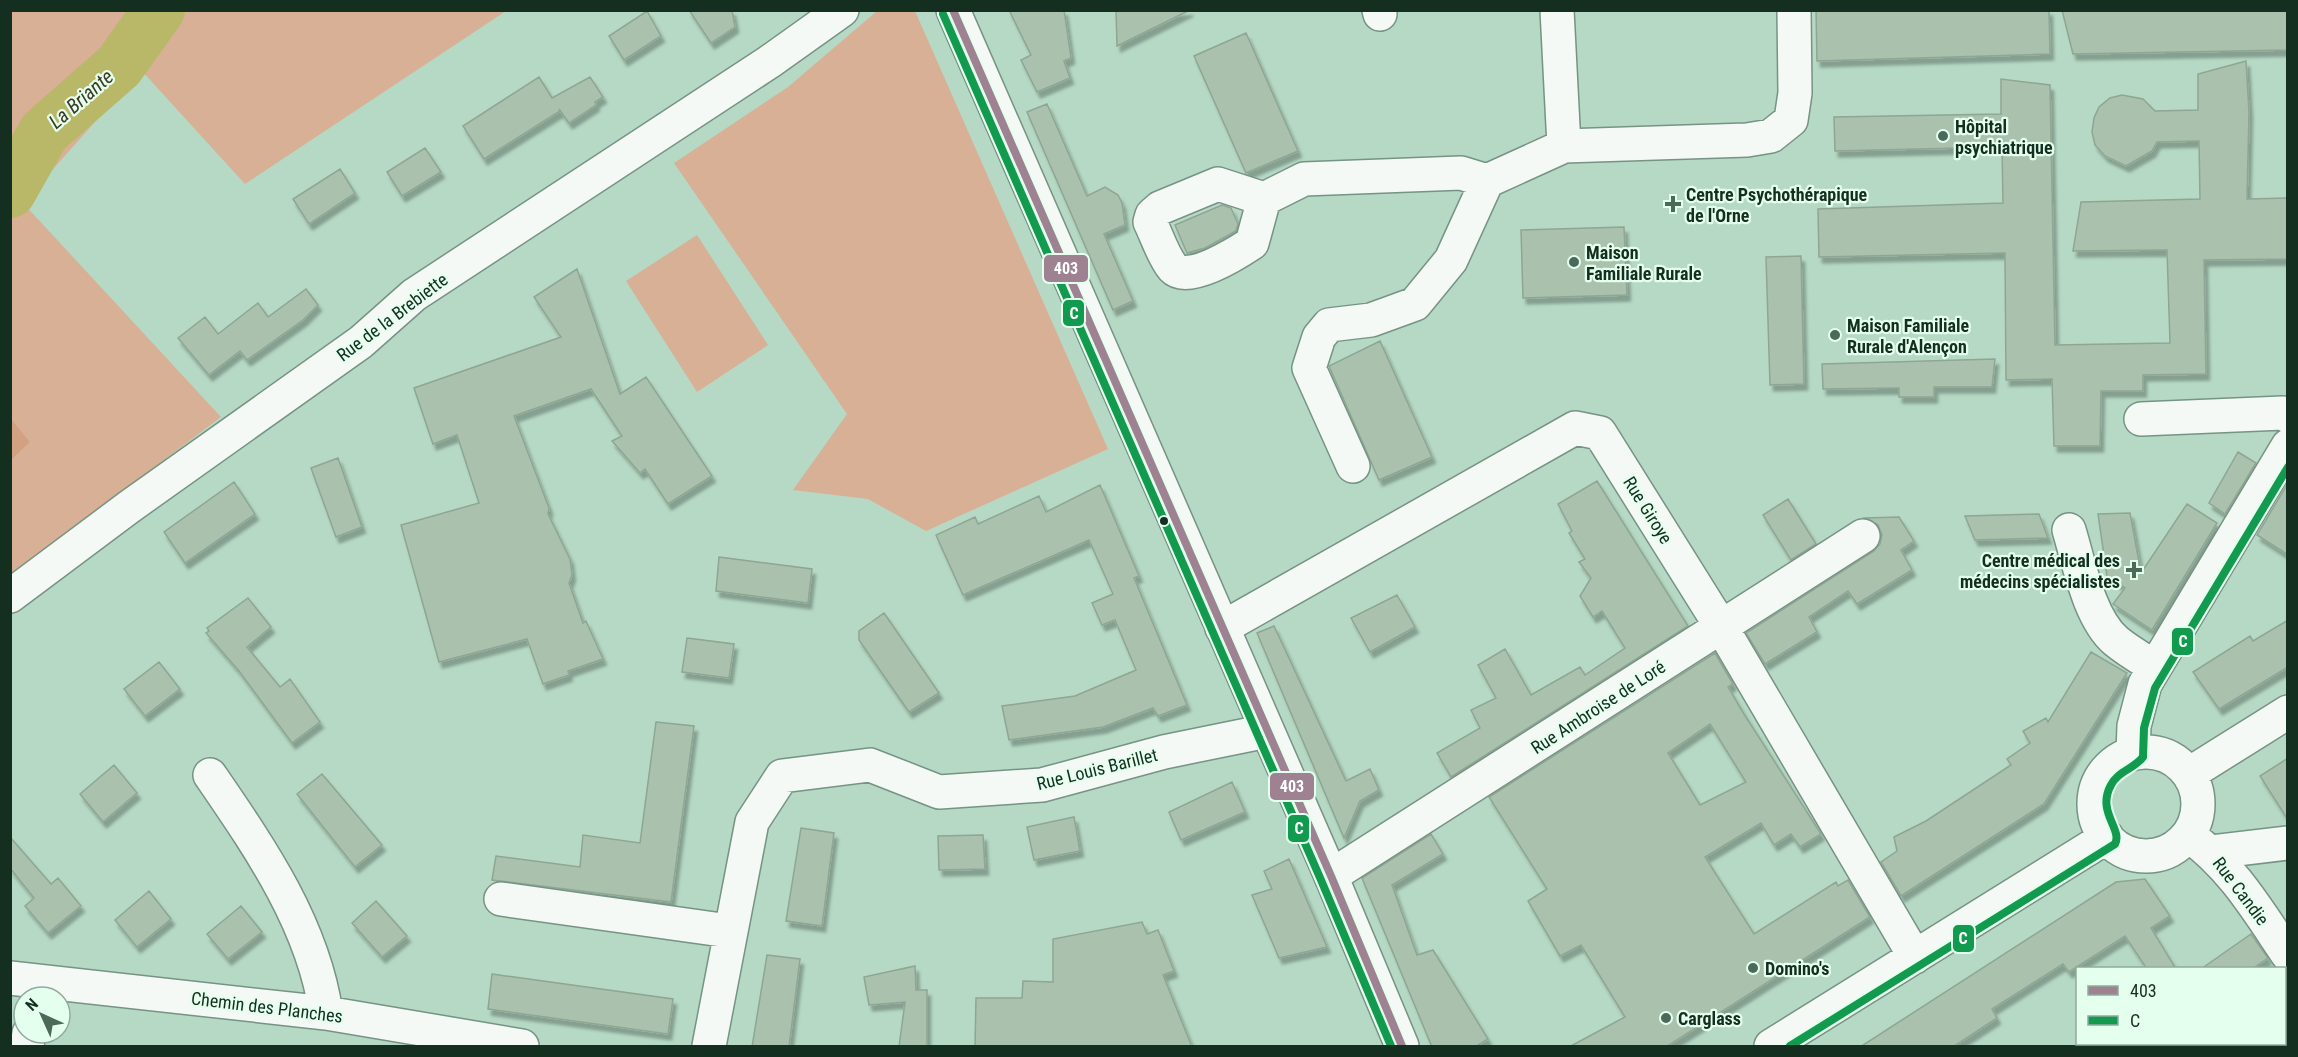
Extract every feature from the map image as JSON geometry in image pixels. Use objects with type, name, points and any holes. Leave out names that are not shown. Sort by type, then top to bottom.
[{"type":"street","name":"Rue de la Brebiette","points":[[10,596],[129,507],[361,342],[414,296],[803,22],[842,10]]},
{"type":"street","points":[[953,10],[1331,876],[1402,1047]]},
{"type":"street","points":[[1557,10],[1564,146]]},
{"type":"street","points":[[1264,199],[1304,179],[1461,173],[1486,181],[1564,146],[1746,140],[1771,136],[1791,120],[1795,93],[1794,10]]},
{"type":"street","points":[[1353,466],[1309,368],[1319,337],[1329,326],[1371,320],[1415,304],[1451,260],[1486,181]]},
{"type":"street","points":[[2141,419],[2283,413],[2288,416]]},
{"type":"street","name":"Rue Giroye","points":[[1222,628],[1575,428],[1600,433],[1722,628],[1915,957]]},
{"type":"street","points":[[2133,753],[2134,726],[2145,684],[2288,446]]},
{"type":"street","points":[[2070,530],[2088,593],[2098,616],[2114,640],[2155,667]]},
{"type":"street","name":"Rue Ambroise de Loré","points":[[1331,876],[1863,536]]},
{"type":"street","points":[[2190,774],[2288,712]]},
{"type":"street","name":"Rue Louis Barillet","points":[[709,1047],[729,931],[752,822],[782,776],[870,765],[939,792],[1042,785],[1164,752],[1267,731]]},
{"type":"street","points":[[2200,843],[2196,819],[2198,801],[2190,774],[2181,765],[2165,755],[2146,752],[2133,753],[2107,770],[2097,788],[2097,819],[2107,837],[2133,854],[2153,855],[2172,848],[2200,843],[2288,843]]},
{"type":"street","points":[[210,775],[284,888],[321,981],[326,1013]]},
{"type":"street","points":[[1771,1047],[2107,837]]},
{"type":"street","name":"Rue Candie","points":[[2200,843],[2234,876],[2288,955]]},
{"type":"street","points":[[501,899],[729,931]]},
{"type":"street","name":"Chemin des Planches","points":[[72,989],[326,1013],[522,1047]]},
{"type":"shaded area","points":[[11,11],[506,11],[245,184],[141,70],[23,203],[221,417],[11,575],[10,460],[30,442],[10,419]]},
{"type":"shaded area","points":[[877,11],[915,11],[1108,449],[926,531],[868,499],[793,490],[847,414],[674,163],[788,87]]},
{"type":"shaded area","points":[[697,235],[768,345],[697,392],[626,281]]},
{"type":"shaded area","points":[[11,419],[30,442],[11,460]]},
{"type":"building","points":[[689,10],[732,10],[735,27],[711,43]]},
{"type":"building","points":[[1009,10],[1064,10],[1071,58],[1064,61],[1070,78],[1037,92],[1021,60],[1031,55]]},
{"type":"building","points":[[1116,10],[1190,10],[1117,46]]},
{"type":"building","points":[[1816,10],[2049,10],[2050,54],[1817,61]]},
{"type":"building","points":[[2062,10],[2288,10],[2288,50],[2073,54]]},
{"type":"building","points":[[647,11],[661,36],[624,60],[609,36]]},
{"type":"building","points":[[1246,33],[1298,151],[1246,173],[1194,56]]},
{"type":"building","points":[[2246,61],[2249,112],[2247,199],[2288,198],[2288,259],[2204,260],[2206,374],[2143,375],[2143,391],[2101,391],[2100,446],[2054,446],[2052,379],[2006,380],[2005,253],[1819,257],[1818,209],[2003,203],[2002,147],[1835,151],[1834,117],[2001,114],[2001,79],[2050,85],[2055,345],[2170,343],[2167,250],[2073,251],[2081,202],[2200,199],[2199,141],[2157,142],[2152,151],[2126,166],[2105,156],[2095,145],[2092,132],[2094,118],[2099,107],[2110,98],[2122,95],[2143,99],[2155,111],[2198,110],[2198,74]]},
{"type":"building","points":[[539,77],[552,98],[590,77],[603,97],[595,102],[596,105],[569,123],[559,109],[560,111],[484,159],[463,126]]},
{"type":"building","points":[[1047,104],[1087,196],[1105,187],[1118,195],[1122,203],[1125,225],[1104,234],[1133,301],[1113,310],[1027,112]]},
{"type":"building","points":[[425,148],[441,172],[402,196],[387,172]]},
{"type":"building","points":[[340,169],[355,193],[309,224],[293,199]]},
{"type":"building","points":[[1222,205],[1231,208],[1238,224],[1236,231],[1205,248],[1187,253],[1175,225]]},
{"type":"building","name":"Maison Familiale Rurale","points":[[1624,227],[1627,295],[1523,298],[1521,230]]},
{"type":"building","points":[[1801,256],[1804,384],[1770,385],[1766,257]]},
{"type":"building","points":[[577,269],[620,394],[646,377],[712,476],[668,504],[645,469],[640,473],[612,441],[622,436],[591,389],[514,416],[549,508],[548,514],[570,559],[572,575],[569,583],[583,623],[586,621],[603,659],[568,671],[569,675],[543,684],[527,639],[439,662],[401,525],[479,503],[457,435],[433,444],[414,388],[561,337],[534,297]]},
{"type":"building","points":[[306,289],[318,305],[303,320],[247,360],[240,351],[209,375],[178,338],[205,317],[218,334],[258,303],[268,317]]},
{"type":"building","points":[[1380,341],[1432,457],[1379,480],[1329,366]]},
{"type":"building","points":[[1995,359],[1992,387],[1934,387],[1934,397],[1899,397],[1899,388],[1823,389],[1822,364]]},
{"type":"building","points":[[2238,452],[2256,463],[2225,514],[2209,503]]},
{"type":"building","points":[[338,458],[362,527],[336,537],[311,468]]},
{"type":"building","points":[[1597,481],[1688,626],[1451,777],[1437,753],[1480,728],[1471,710],[1496,698],[1478,665],[1505,649],[1531,695],[1580,667],[1585,675],[1625,648],[1602,611],[1593,617],[1580,596],[1591,578],[1579,562],[1585,559],[1569,533],[1572,531],[1558,504]]},
{"type":"building","points":[[234,482],[255,514],[185,563],[164,532]]},
{"type":"building","points":[[2288,483],[2288,555],[2257,535]]},
{"type":"building","points":[[1100,485],[1139,576],[1134,578],[1187,705],[1158,716],[1153,708],[1103,727],[1009,740],[1002,706],[1075,696],[1136,670],[1115,620],[1102,625],[1092,603],[1113,594],[1089,540],[963,595],[936,535],[975,517],[978,524],[1039,496],[1046,512]]},
{"type":"building","points":[[1788,499],[1816,544],[1791,560],[1763,515]]},
{"type":"building","name":"Centre médical des médecins spécialistes","points":[[2187,504],[2217,523],[2152,630],[2113,604],[2125,588],[2107,576],[2098,514],[2130,513],[2141,573]]},
{"type":"building","points":[[2039,514],[2048,538],[1975,540],[1965,516]]},
{"type":"building","points":[[1899,517],[1914,541],[1901,550],[1912,570],[1857,604],[1848,591],[1809,617],[1817,632],[1765,664],[1746,633],[1874,551],[1880,544],[1882,535],[1878,525],[1865,518]]},
{"type":"building","points":[[719,557],[812,569],[808,603],[716,591]]},
{"type":"building","points":[[1397,595],[1415,627],[1370,652],[1351,618]]},
{"type":"building","points":[[248,598],[271,627],[247,647],[280,687],[290,679],[320,722],[292,743],[239,671],[206,633],[209,631],[207,628]]},
{"type":"building","points":[[884,613],[939,693],[909,712],[859,640],[859,631]]},
{"type":"building","points":[[2288,620],[2288,667],[2219,709],[2193,672],[2250,636],[2253,641]]},
{"type":"building","points":[[1274,626],[1346,781],[1370,769],[1379,790],[1360,801],[1344,838],[1257,633]]},
{"type":"building","points":[[687,638],[734,644],[729,678],[682,672]]},
{"type":"building","points":[[2091,652],[2127,673],[2044,804],[1901,896],[1881,862],[1897,851],[1894,837],[1926,821],[2011,765],[2007,759],[2030,743],[2023,731],[2046,718],[2048,722]]},
{"type":"building","points":[[1715,653],[1733,684],[1728,687],[1821,834],[1800,847],[1791,834],[1774,845],[1761,823],[1705,857],[1754,934],[1836,882],[1838,886],[1848,880],[1870,917],[1666,1047],[1569,1047],[1625,1017],[1581,945],[1560,956],[1528,901],[1547,889],[1489,797]],"holes":[[[1710,724],[1746,782],[1700,805],[1668,753]]]},
{"type":"building","points":[[159,662],[180,689],[145,716],[124,689]]},
{"type":"building","points":[[656,722],[694,726],[671,902],[492,880],[496,856],[580,867],[583,835],[640,843]]},
{"type":"building","points":[[2288,758],[2288,820],[2260,776]]},
{"type":"building","points":[[114,765],[137,793],[103,822],[80,794]]},
{"type":"building","points":[[322,774],[382,845],[355,867],[297,794]]},
{"type":"building","points":[[1232,782],[1245,812],[1181,840],[1169,812]]},
{"type":"building","points":[[1074,817],[1080,851],[1034,860],[1027,827]]},
{"type":"building","points":[[801,828],[834,833],[822,926],[786,921]]},
{"type":"building","points":[[1431,834],[1443,854],[1392,885],[1417,955],[1433,950],[1488,1039],[1475,1047],[1432,1047],[1362,878]]},
{"type":"building","points":[[983,835],[985,869],[939,870],[938,836]]},
{"type":"building","points":[[10,837],[51,884],[58,878],[81,906],[48,933],[25,906],[34,898],[10,868]]},
{"type":"building","points":[[1289,859],[1327,947],[1279,958],[1252,895],[1272,889],[1264,871]]},
{"type":"building","points":[[2145,879],[2170,916],[2151,928],[2175,967],[2146,967],[2125,936],[2069,972],[2063,964],[1992,1009],[1997,1018],[1953,1047],[1860,1047],[2116,882]]},
{"type":"building","points":[[149,891],[171,919],[137,947],[115,920]]},
{"type":"building","points":[[376,901],[407,936],[382,957],[352,923]]},
{"type":"building","points":[[241,906],[262,932],[228,959],[207,934]]},
{"type":"building","points":[[1142,922],[1147,934],[1158,930],[1174,971],[1163,975],[1192,1047],[975,1047],[976,998],[1022,998],[1023,981],[1053,982],[1053,939]]},
{"type":"building","points":[[2251,934],[2268,958],[2255,967],[2204,967]]},
{"type":"building","points":[[767,955],[800,959],[789,1047],[752,1047]]},
{"type":"building","points":[[915,966],[916,990],[927,990],[927,1047],[899,1047],[905,1002],[869,1005],[864,977]]},
{"type":"building","points":[[492,974],[673,999],[668,1034],[488,1009]]},
{"type":"waterway","name":"La Briante","points":[[10,192],[44,132],[119,66],[159,10]]},
{"type":"transit line","name":"403","points":[[953,10],[1331,876],[1402,1046]]},
{"type":"transit line","name":"C","points":[[943,14],[1321,880],[1391,1046]]},
{"type":"transit line","name":"C","points":[[1790,1046],[2115,844],[2117,838],[2106,804],[2107,795],[2114,780],[2143,757],[2144,728],[2155,688],[2288,467]]},
{"type":"place","name":"Hôpital psychiatrique","points":[[1943,136]]},
{"type":"place","name":"Centre Psychothérapique de l'Orne","points":[[1673,204]]},
{"type":"place","name":"Maison Familiale Rurale","points":[[1574,262]]},
{"type":"place","name":"Maison Familiale Rurale d'Alençon","points":[[1835,335]]},
{"type":"place","name":"Centre médical des médecins spécialistes","points":[[2134,570]]},
{"type":"place","name":"Domino's","points":[[1753,968]]},
{"type":"place","name":"Carglass","points":[[1666,1018]]}]
